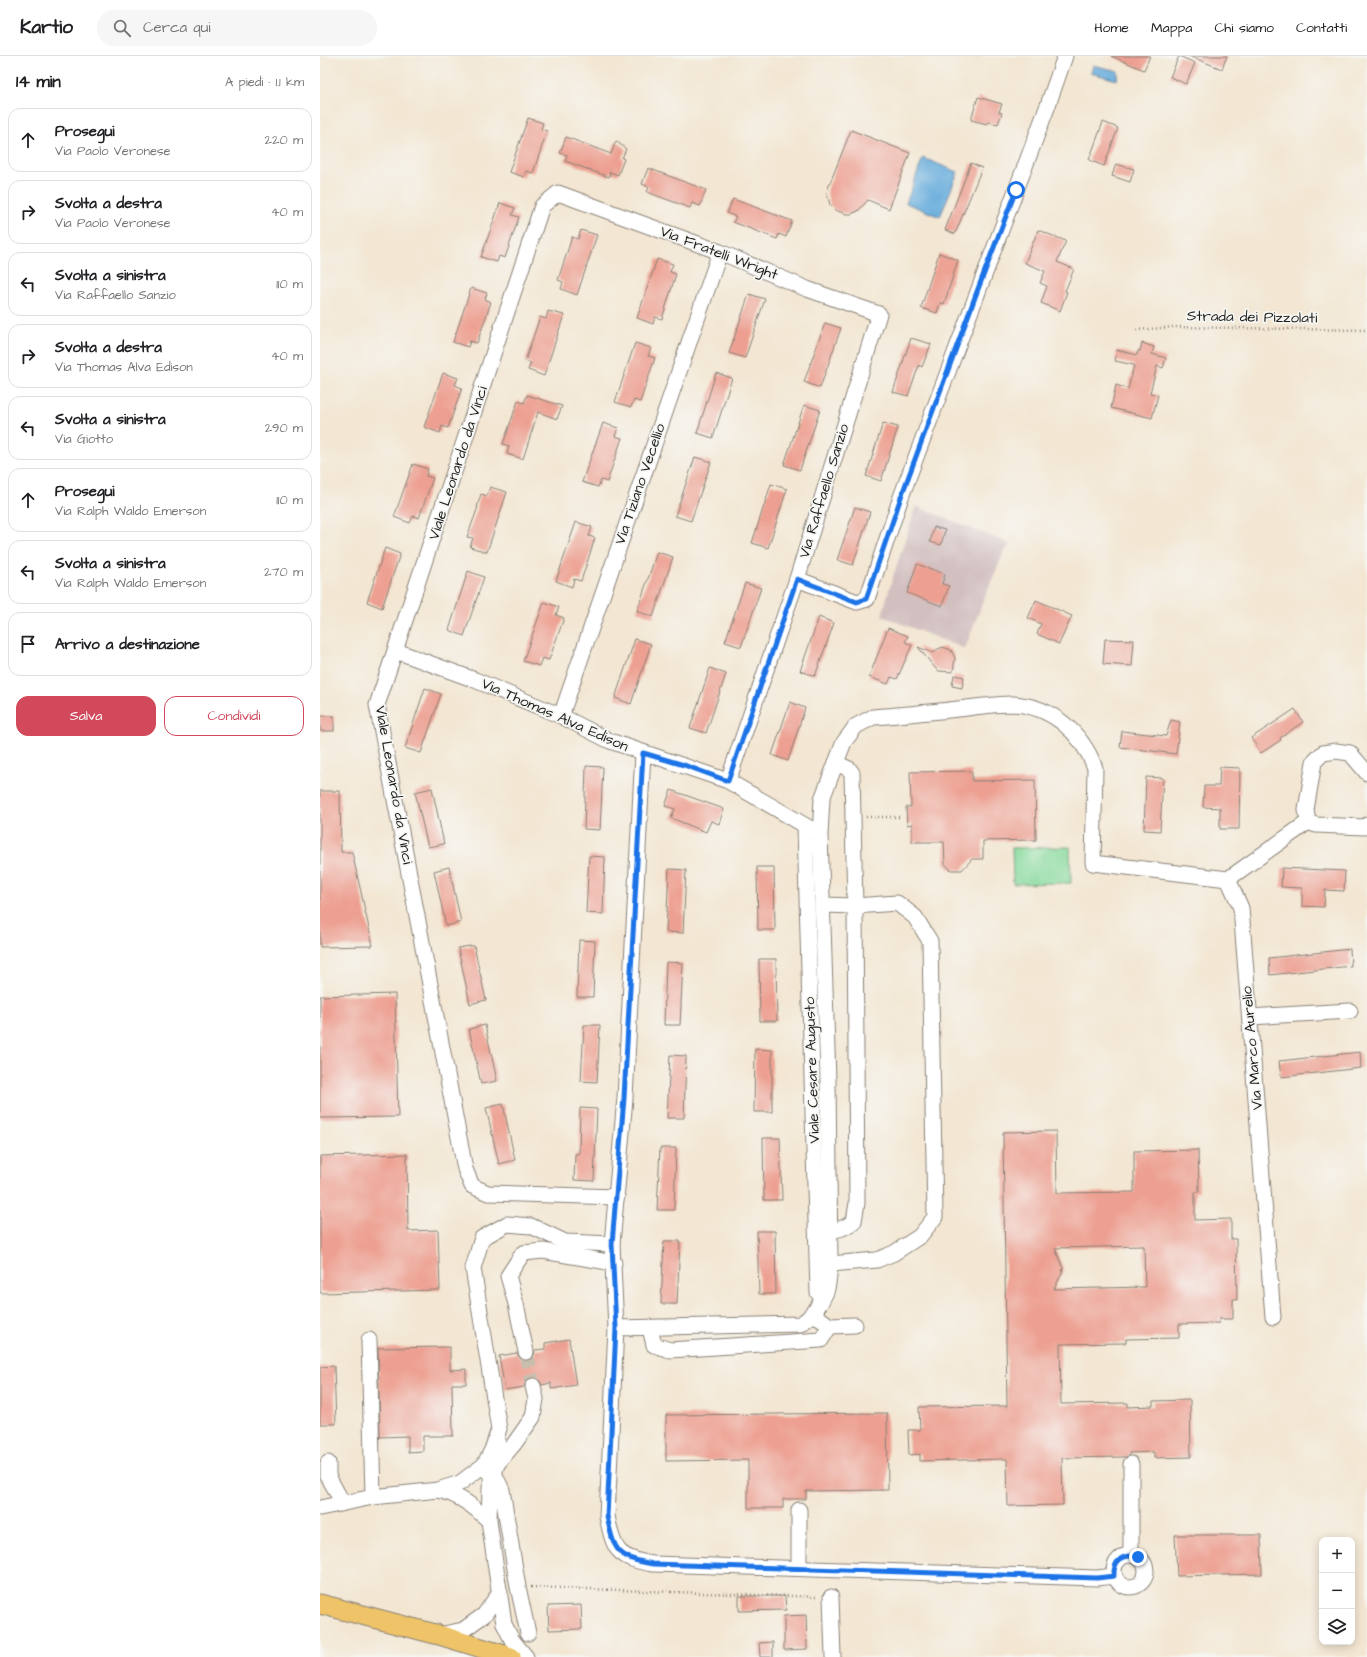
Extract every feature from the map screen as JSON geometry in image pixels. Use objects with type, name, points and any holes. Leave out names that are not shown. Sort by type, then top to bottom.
[{"type":"main road","points":[[323,1605],[439,1635],[512,1657]]},
{"type":"street","points":[[797,579],[857,602],[866,599],[901,497],[1040,126],[1064,56]]},
{"type":"street","name":"Via Fratelli Wright","points":[[558,193],[720,252],[807,289],[879,314]]},
{"type":"street","name":"Viale Leonardo da Vinci","points":[[558,193],[542,206],[377,705],[465,1169],[472,1186],[488,1193],[617,1197]]},
{"type":"street","name":"Via Tiziano Vecellio","points":[[561,716],[720,252]]},
{"type":"street","name":"Via Raffaello Sanzio","points":[[728,781],[797,579],[879,314]]},
{"type":"street","name":"Via Thomas Alva Edison","points":[[396,651],[475,680],[561,716],[610,741],[728,781],[820,834]]},
{"type":"street","name":"Viale Cesare Augusto","points":[[812,1313],[818,1300],[823,1231],[828,1080],[820,834],[822,799],[844,742],[851,730],[861,722],[873,717],[1003,704],[1020,705],[1037,709],[1059,719],[1077,736],[1090,756],[1095,768],[1093,863],[1228,879]]},
{"type":"street","points":[[1308,822],[1306,810],[1314,762],[1323,753],[1336,751],[1350,753],[1367,773]]},
{"type":"street","points":[[643,753],[625,1090],[612,1244],[616,1328],[607,1516],[611,1538],[620,1552],[633,1561],[653,1564],[1097,1578],[1114,1576]]},
{"type":"street","points":[[823,1231],[846,1228],[854,1221],[857,1204],[855,906],[852,773],[849,769],[836,763]]},
{"type":"street","points":[[1228,879],[1308,822]]},
{"type":"street","points":[[1308,822],[1316,825],[1365,827],[1367,825]]},
{"type":"street","name":"Viale Cesare Augusto","points":[[616,1328],[800,1324],[806,1321],[826,1292],[830,1264],[823,1231],[805,826]]},
{"type":"street","name":"Via Marco Aurelio","points":[[1228,879],[1241,908],[1273,1317]]},
{"type":"street","points":[[822,905],[855,906],[898,903],[915,918],[930,941],[935,1217],[920,1236],[894,1253],[877,1260],[830,1264]]},
{"type":"street","points":[[1250,1017],[1350,1011]]},
{"type":"street","points":[[526,1657],[512,1640],[504,1624],[489,1521],[490,1488],[496,1468],[499,1429],[473,1268],[482,1238],[507,1224],[531,1226],[566,1242],[612,1244]]},
{"type":"street","points":[[526,1352],[516,1304],[508,1276],[523,1253],[543,1251],[614,1263]]},
{"type":"street","points":[[812,1313],[830,1326],[855,1325]]},
{"type":"street","points":[[650,1328],[654,1345],[670,1350],[820,1340],[830,1326]]},
{"type":"street","points":[[369,1340],[373,1497]]},
{"type":"street","points":[[473,1474],[496,1468],[533,1417],[536,1400],[533,1386]]},
{"type":"street","points":[[320,1508],[373,1497],[438,1490],[460,1483],[484,1465],[492,1450],[499,1429]]},
{"type":"street","points":[[328,1463],[328,1476],[340,1498],[341,1504]]},
{"type":"street","points":[[1131,1464],[1132,1555]]},
{"type":"street","points":[[496,1468],[502,1490],[518,1587],[528,1633]]},
{"type":"street","points":[[438,1490],[452,1493],[477,1509],[489,1521]]},
{"type":"street","points":[[799,1510],[799,1568]]},
{"type":"street","points":[[1132,1555],[1138,1557],[1145,1566],[1146,1575],[1140,1584],[1131,1588],[1117,1582],[1113,1570],[1120,1559],[1125,1556],[1132,1555]]},
{"type":"street","points":[[439,1635],[463,1630],[484,1615],[500,1592]]},
{"type":"street","points":[[830,1597],[833,1657]]},
{"type":"path","name":"Strada dei Pizzolati","points":[[1136,330],[1173,327],[1367,330]]},
{"type":"path","points":[[853,817],[902,817]]},
{"type":"path","points":[[518,1587],[830,1597]]},
{"type":"shaded area","points":[[916,506],[1010,544],[1008,548],[1006,548],[987,591],[965,649],[882,616],[890,586]]},
{"type":"green space","points":[[1070,847],[1071,883],[1013,884],[1012,848]]},
{"type":"water","points":[[1093,65],[1118,71],[1117,80],[1091,73]]},
{"type":"water","points":[[923,158],[958,172],[940,217],[906,203]]},
{"type":"building","points":[[1111,56],[1150,56],[1144,70]]},
{"type":"building","points":[[1179,56],[1195,63],[1186,84],[1170,77]]},
{"type":"building","points":[[1189,56],[1227,56],[1222,69]]},
{"type":"building","points":[[978,97],[1002,104],[999,112],[1002,113],[998,124],[988,122],[987,124],[971,120]]},
{"type":"building","points":[[528,118],[543,123],[541,129],[547,131],[533,173],[526,171],[524,177],[509,172]]},
{"type":"building","points":[[1103,122],[1118,128],[1104,166],[1089,160]]},
{"type":"building","points":[[851,130],[910,153],[889,209],[868,200],[858,211],[851,214],[846,214],[835,210],[830,205],[827,193],[828,188]]},
{"type":"building","points":[[566,137],[611,154],[616,141],[626,149],[618,175],[610,172],[609,177],[565,161],[567,155],[560,153]]},
{"type":"building","points":[[971,163],[982,168],[955,234],[945,230]]},
{"type":"building","points":[[1116,164],[1134,169],[1130,182],[1112,176]]},
{"type":"building","points":[[648,168],[706,190],[700,206],[692,203],[690,208],[647,192],[649,187],[642,184]]},
{"type":"building","points":[[733,199],[792,221],[786,237],[779,234],[777,239],[733,222],[736,217],[727,213]]},
{"type":"building","points":[[500,203],[515,208],[512,215],[519,217],[505,258],[499,256],[497,262],[481,257]]},
{"type":"building","points":[[581,230],[597,235],[577,295],[561,289],[563,282],[558,280],[572,237],[578,239]]},
{"type":"building","points":[[1038,230],[1066,241],[1057,262],[1074,269],[1065,291],[1067,292],[1060,311],[1041,303],[1047,286],[1040,283],[1045,271],[1025,263]]},
{"type":"building","points":[[939,253],[958,260],[944,304],[940,303],[937,313],[921,308]]},
{"type":"building","points":[[657,259],[673,264],[670,272],[676,274],[662,319],[655,317],[653,324],[637,318]]},
{"type":"building","points":[[471,288],[487,293],[485,299],[491,302],[477,343],[470,341],[468,347],[453,342]]},
{"type":"building","points":[[749,294],[765,299],[745,358],[729,353]]},
{"type":"building","points":[[548,311],[564,315],[544,376],[528,370],[531,363],[525,361],[540,317],[546,319]]},
{"type":"building","points":[[825,323],[841,328],[820,388],[804,382]]},
{"type":"building","points":[[911,338],[931,344],[922,367],[919,365],[908,396],[893,392]]},
{"type":"building","points":[[635,343],[651,348],[648,356],[655,358],[640,402],[634,400],[631,407],[615,402]]},
{"type":"building","points":[[1142,343],[1154,347],[1152,354],[1166,358],[1163,368],[1157,366],[1150,393],[1158,395],[1152,418],[1111,408],[1116,385],[1128,389],[1134,365],[1115,361],[1117,350],[1137,355],[1138,351],[1140,351]]},
{"type":"building","points":[[443,373],[458,378],[455,385],[462,388],[448,428],[442,426],[440,433],[424,427]]},
{"type":"building","points":[[716,373],[732,378],[713,438],[697,433]]},
{"type":"building","points":[[527,395],[562,406],[557,419],[538,412],[523,459],[507,454],[509,446],[503,444],[518,401],[524,403]]},
{"type":"building","points":[[804,405],[820,410],[800,470],[784,465]]},
{"type":"building","points":[[603,423],[618,428],[615,436],[622,438],[607,482],[601,480],[598,487],[582,482]]},
{"type":"building","points":[[883,423],[898,427],[881,481],[866,476]]},
{"type":"building","points":[[695,457],[711,462],[691,521],[675,516]]},
{"type":"building","points":[[413,464],[428,469],[426,476],[433,478],[419,518],[413,516],[410,523],[394,517]]},
{"type":"building","points":[[771,484],[787,489],[768,548],[752,543]]},
{"type":"building","points":[[490,487],[507,492],[487,552],[470,547],[473,538],[467,537],[481,494],[487,496]]},
{"type":"building","points":[[855,507],[870,512],[853,565],[837,560]]},
{"type":"building","points":[[576,522],[592,527],[589,536],[595,538],[581,581],[574,579],[572,587],[556,581]]},
{"type":"building","points":[[934,527],[945,530],[941,545],[930,542]]},
{"type":"building","points":[[385,548],[400,554],[382,608],[367,602]]},
{"type":"building","points":[[657,552],[673,557],[653,617],[637,611]]},
{"type":"building","points":[[917,564],[945,574],[942,584],[949,586],[942,606],[907,593]]},
{"type":"building","points":[[468,571],[484,577],[464,636],[449,630]]},
{"type":"building","points":[[745,583],[761,588],[741,647],[725,642]]},
{"type":"building","points":[[1036,600],[1072,616],[1059,644],[1037,634],[1041,624],[1028,618]]},
{"type":"building","points":[[544,602],[559,607],[556,615],[564,618],[549,660],[542,658],[539,666],[523,661]]},
{"type":"building","points":[[819,617],[834,623],[815,676],[800,671]]},
{"type":"building","points":[[888,628],[908,636],[905,642],[912,645],[897,679],[891,677],[888,684],[869,677]]},
{"type":"building","points":[[635,639],[651,644],[631,704],[615,698]]},
{"type":"building","points":[[1105,639],[1134,640],[1132,666],[1103,664]]},
{"type":"building","points":[[918,647],[933,653],[943,647],[951,650],[955,658],[953,672],[939,671]]},
{"type":"building","points":[[710,668],[726,674],[706,733],[690,728]]},
{"type":"building","points":[[954,675],[964,677],[962,688],[952,686]]},
{"type":"building","points":[[425,688],[441,694],[421,753],[405,748]]},
{"type":"building","points":[[790,702],[805,708],[788,761],[772,755]]},
{"type":"building","points":[[1295,709],[1303,722],[1280,738],[1281,740],[1261,753],[1251,738]]},
{"type":"building","points":[[320,716],[334,716],[334,731],[320,731]]},
{"type":"building","points":[[1171,720],[1180,722],[1176,754],[1120,747],[1122,731],[1166,736]]},
{"type":"building","points":[[586,766],[603,767],[600,830],[584,829]]},
{"type":"building","points":[[1220,767],[1240,768],[1239,829],[1220,829],[1220,808],[1203,807],[1204,786],[1219,786]]},
{"type":"building","points":[[972,771],[972,781],[1035,780],[1036,840],[983,841],[983,859],[972,859],[962,870],[951,870],[945,864],[944,842],[912,842],[912,824],[907,825],[906,807],[911,807],[910,772]]},
{"type":"building","points":[[1146,777],[1163,778],[1160,831],[1144,830]]},
{"type":"building","points":[[432,788],[444,844],[428,847],[415,792]]},
{"type":"building","points":[[671,790],[724,809],[719,824],[711,821],[706,832],[671,818],[675,809],[665,806]]},
{"type":"building","points":[[320,791],[340,791],[341,852],[352,852],[373,946],[320,947]]},
{"type":"building","points":[[589,856],[605,857],[603,914],[586,913]]},
{"type":"building","points":[[449,867],[461,922],[446,926],[434,871]]},
{"type":"building","points":[[757,867],[774,867],[775,930],[758,930]]},
{"type":"building","points":[[1282,868],[1345,871],[1344,891],[1325,890],[1324,907],[1302,906],[1302,888],[1281,887]]},
{"type":"building","points":[[669,869],[686,870],[683,933],[666,932]]},
{"type":"building","points":[[579,940],[595,941],[593,997],[577,997]]},
{"type":"building","points":[[474,946],[486,1000],[470,1004],[458,948]]},
{"type":"building","points":[[1350,949],[1351,966],[1270,975],[1269,958]]},
{"type":"building","points":[[759,959],[776,959],[777,1021],[760,1021]]},
{"type":"building","points":[[666,962],[683,963],[680,1025],[664,1025]]},
{"type":"building","points":[[395,994],[398,1117],[320,1118],[320,996]]},
{"type":"building","points":[[485,1025],[497,1081],[481,1084],[469,1029]]},
{"type":"building","points":[[584,1025],[600,1025],[597,1082],[581,1081]]},
{"type":"building","points":[[755,1049],[772,1050],[772,1112],[754,1112]]},
{"type":"building","points":[[1360,1052],[1361,1068],[1281,1077],[1279,1061]]},
{"type":"building","points":[[670,1055],[686,1056],[684,1118],[667,1118]]},
{"type":"building","points":[[503,1104],[515,1160],[499,1164],[486,1108]]},
{"type":"building","points":[[580,1108],[597,1109],[594,1181],[574,1180],[575,1154],[579,1154]]},
{"type":"building","points":[[1056,1131],[1057,1193],[1134,1192],[1134,1151],[1198,1150],[1199,1192],[1195,1192],[1195,1220],[1231,1219],[1231,1239],[1236,1239],[1237,1300],[1233,1299],[1233,1319],[1219,1319],[1219,1323],[1179,1324],[1179,1338],[1126,1339],[1126,1343],[1060,1344],[1061,1404],[1128,1403],[1128,1407],[1153,1406],[1153,1401],[1190,1400],[1191,1457],[1154,1458],[1154,1452],[1129,1453],[1129,1456],[1125,1457],[1062,1458],[1063,1505],[1008,1506],[1007,1459],[920,1461],[920,1454],[909,1455],[908,1430],[920,1430],[919,1407],[1007,1406],[1003,1132]],"holes":[[[1144,1246],[1145,1287],[1054,1289],[1063,1268],[1055,1248]]]},
{"type":"building","points":[[763,1138],[780,1138],[782,1200],[764,1200]]},
{"type":"building","points":[[660,1148],[676,1148],[674,1210],[657,1210]]},
{"type":"building","points":[[407,1154],[408,1231],[438,1230],[440,1290],[320,1293],[320,1156]]},
{"type":"building","points":[[757,1231],[775,1231],[776,1294],[759,1294]]},
{"type":"building","points":[[664,1241],[680,1241],[677,1304],[661,1304]]},
{"type":"building","points":[[569,1339],[576,1385],[551,1389],[551,1383],[542,1385],[539,1380],[531,1377],[527,1380],[524,1387],[505,1390],[499,1356],[517,1353],[524,1361],[528,1361],[534,1355],[535,1350],[545,1349],[545,1343]]},
{"type":"building","points":[[450,1347],[450,1370],[466,1369],[466,1384],[452,1384],[453,1436],[423,1436],[423,1451],[408,1452],[408,1436],[380,1437],[378,1348]]},
{"type":"building","points":[[334,1366],[336,1424],[320,1424],[320,1367]]},
{"type":"building","points":[[887,1413],[888,1490],[806,1491],[806,1499],[783,1499],[783,1508],[748,1508],[748,1460],[666,1461],[666,1415]]},
{"type":"building","points":[[1175,1535],[1261,1535],[1262,1574],[1177,1576]]},
{"type":"building","points":[[739,1596],[785,1596],[786,1610],[739,1611]]},
{"type":"building","points":[[581,1605],[582,1629],[549,1630],[548,1606]]},
{"type":"building","points":[[806,1615],[807,1649],[784,1650],[784,1616]]},
{"type":"building","points":[[773,1642],[773,1657],[760,1657],[759,1643]]},
{"type":"tunnel","points":[[526,1352],[533,1386]]},
{"type":"route","points":[[1016,190],[901,497],[866,599],[857,602],[797,579],[728,781],[684,765],[643,753],[624,1098],[612,1244],[616,1328],[607,1516],[611,1538],[620,1552],[633,1561],[653,1564],[1097,1578],[1114,1576],[1113,1570],[1116,1564],[1125,1556],[1132,1555],[1138,1557]]}]
